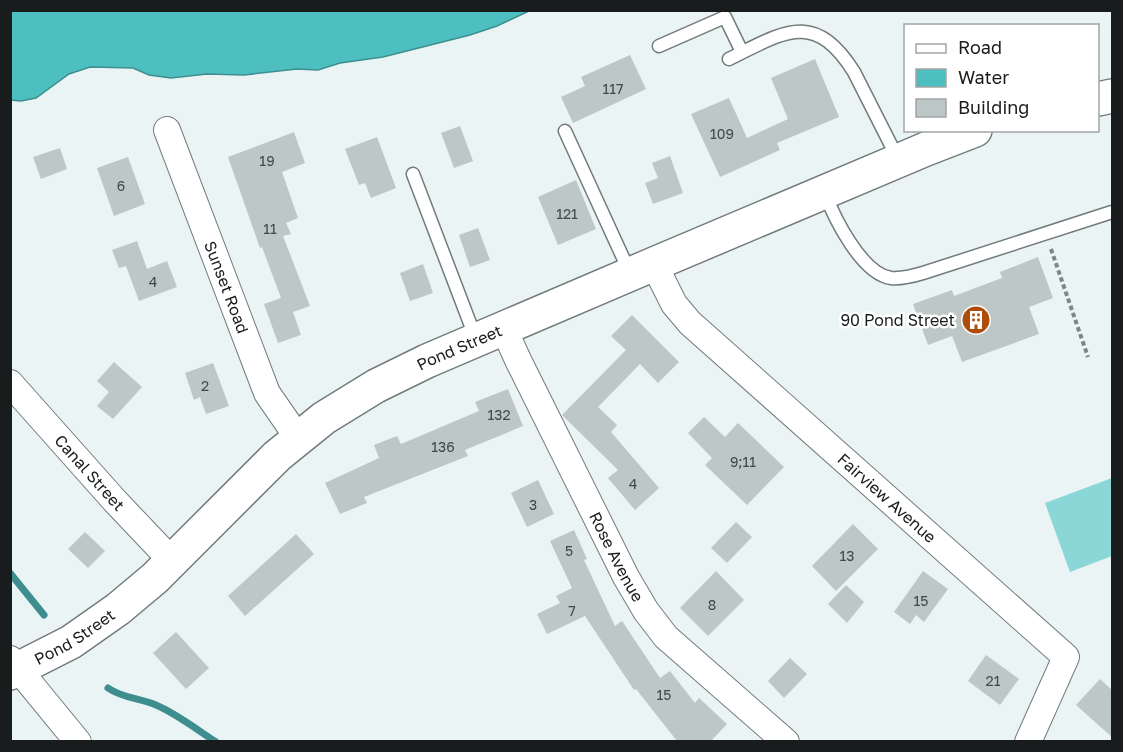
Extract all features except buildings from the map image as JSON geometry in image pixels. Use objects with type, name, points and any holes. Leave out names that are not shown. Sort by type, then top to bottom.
[{"type":"main road","name":"Pond Street","points":[[13,667],[71,642],[136,594],[172,561],[240,491],[298,438],[324,418],[376,386],[490,334],[970,132]]},
{"type":"street","name":"Sunset Road","points":[[167,130],[267,393],[298,438]]},
{"type":"street","name":"Fairview Avenue","points":[[642,269],[690,323],[1066,657],[1028,741]]},
{"type":"street","name":"Rose Avenue","points":[[490,334],[518,360],[626,577],[646,611],[679,650],[786,741]]},
{"type":"street","name":"Canal Street","points":[[10,383],[172,561]]},
{"type":"street","points":[[13,667],[78,741]]},
{"type":"lane","points":[[659,46],[725,16],[742,52]]},
{"type":"lane","points":[[729,58],[772,38],[798,31],[808,31],[828,40],[846,58],[899,160]]},
{"type":"lane","points":[[565,131],[642,269]]},
{"type":"lane","points":[[413,174],[490,334]]},
{"type":"lane","points":[[824,192],[837,221],[872,270],[890,278],[923,273],[1113,212]]},
{"type":"path","points":[[1046,234],[1088,357]]},
{"type":"shaded area","points":[[1112,478],[1112,556],[1070,572],[1045,503]]},
{"type":"water","points":[[10,11],[529,11],[497,26],[470,35],[383,57],[340,63],[318,70],[297,69],[244,75],[207,74],[171,78],[149,75],[133,68],[90,67],[69,74],[36,98],[21,101],[11,100]]},
{"type":"waterway","points":[[10,573],[44,615]]},
{"type":"waterway","points":[[108,688],[164,709],[216,742]]},
{"type":"place","name":"90 Pond Street","points":[[976,320]]}]
